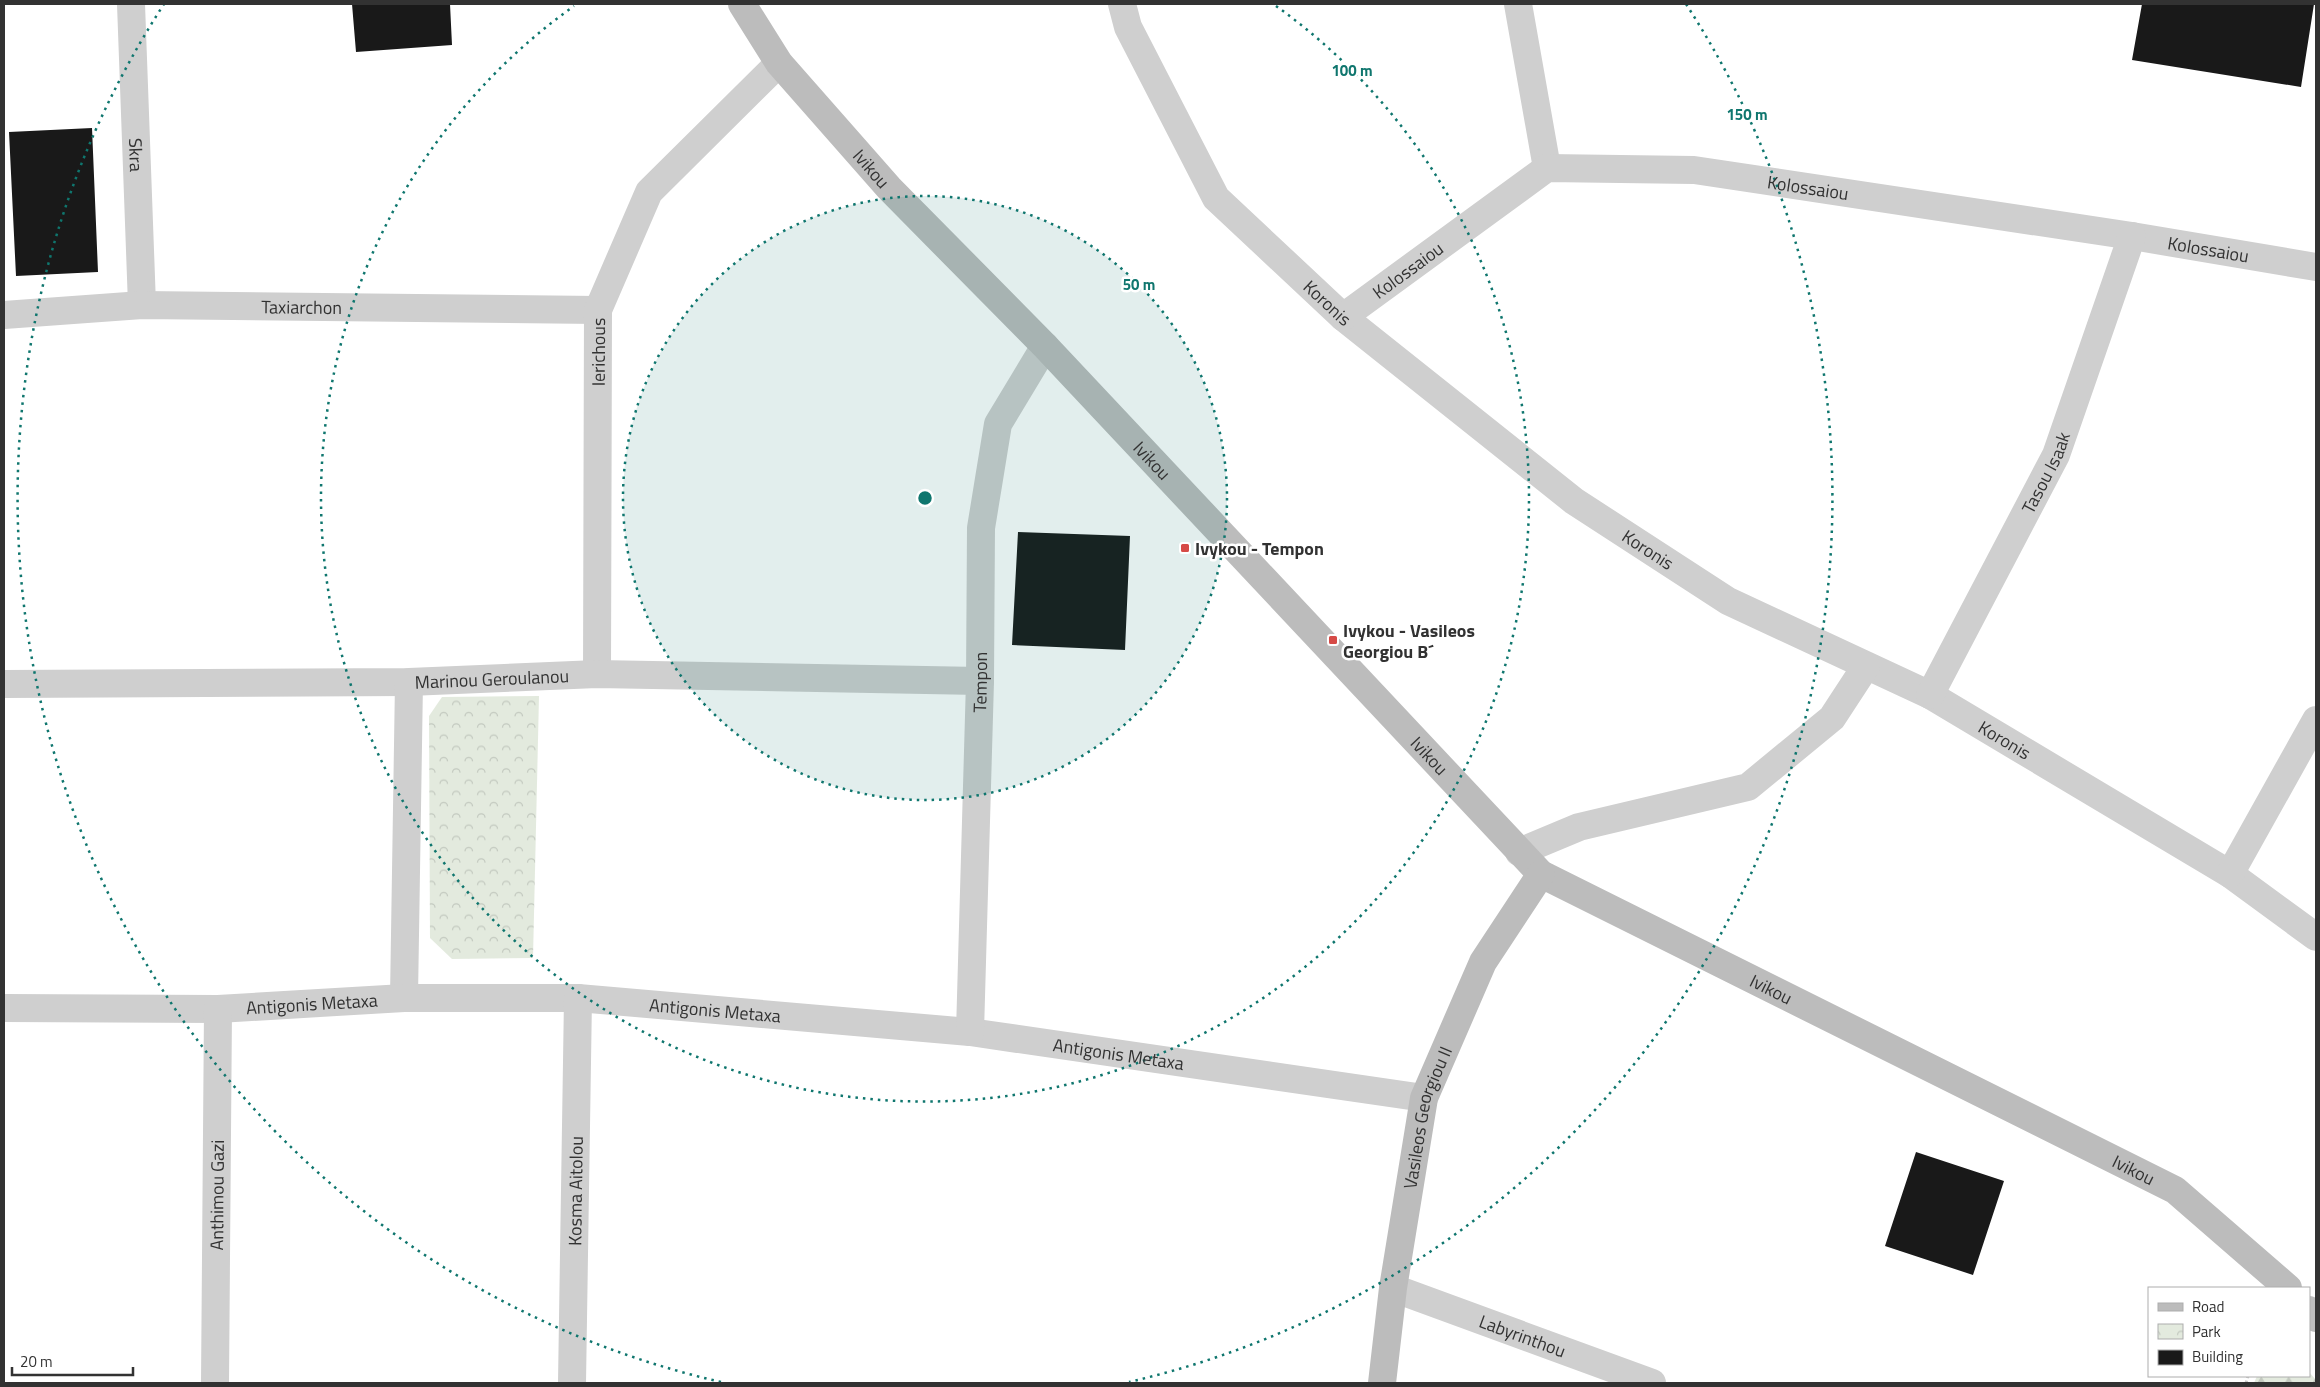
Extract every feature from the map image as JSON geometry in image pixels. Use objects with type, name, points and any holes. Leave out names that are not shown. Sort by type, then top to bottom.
[{"type":"street","name":"Skra","points":[[131,4],[142,305]]},
{"type":"street","name":"Ivikou","points":[[742,4],[779,63],[889,188],[1045,346],[1541,874],[2175,1190],[2287,1287]]},
{"type":"street","name":"Koronis","points":[[1122,4],[1128,27],[1216,198],[1343,317],[1574,502],[1728,601],[1930,695],[2230,874],[2316,936]]},
{"type":"street","points":[[1518,4],[1547,168]]},
{"type":"street","name":"Ierichous","points":[[597,674],[598,310],[649,192],[779,63]]},
{"type":"street","name":"Kolossaiou","points":[[1343,317],[1547,168],[1694,170],[2132,236],[2316,267]]},
{"type":"street","name":"Tasou Isaak","points":[[1930,695],[2056,455],[2132,236]]},
{"type":"street","name":"Taxiarchon","points":[[4,315],[142,305],[598,310]]},
{"type":"street","name":"Tempon","points":[[970,1032],[980,681],[981,528],[998,424],[1045,346]]},
{"type":"street","points":[[1519,852],[1579,827],[1748,788],[1832,718],[1866,666]]},
{"type":"street","name":"Marinou Geroulanou","points":[[4,684],[409,682],[597,674],[980,681]]},
{"type":"street","points":[[404,998],[409,682]]},
{"type":"street","points":[[2230,874],[2316,720]]},
{"type":"street","name":"Vasileos Georgiou II","points":[[1382,1383],[1393,1288],[1424,1098],[1483,962],[1541,874]]},
{"type":"street","name":"Antigonis Metaxa","points":[[4,1008],[218,1009],[404,998],[578,998],[970,1032],[1424,1098]]},
{"type":"street","name":"Kosma Aitolou","points":[[572,1383],[578,998]]},
{"type":"street","name":"Anthimou Gazi","points":[[215,1383],[218,1009]]},
{"type":"street","name":"Labyrinthou","points":[[1393,1288],[1652,1383]]},
{"type":"green space","points":[[539,696],[533,958],[452,959],[430,938],[429,716],[442,697]]},
{"type":"green space","points":[[2310,1373],[2316,1380],[2316,1383],[2254,1383],[2257,1377],[2310,1377]]},
{"type":"building","points":[[352,4],[450,4],[452,45],[356,52]]},
{"type":"building","points":[[2142,4],[2314,4],[2301,87],[2132,60]]},
{"type":"building","points":[[92,128],[98,272],[16,276],[9,132]]},
{"type":"building","points":[[1018,532],[1130,536],[1125,650],[1012,645]]},
{"type":"building","points":[[1916,1152],[2004,1181],[1973,1275],[1885,1246]]},
{"type":"place","name":"Ivykou - Tempon","points":[[1185,548]]},
{"type":"place","name":"Ivykou - Vasileos Georgiou B´","points":[[1333,640]]}]
